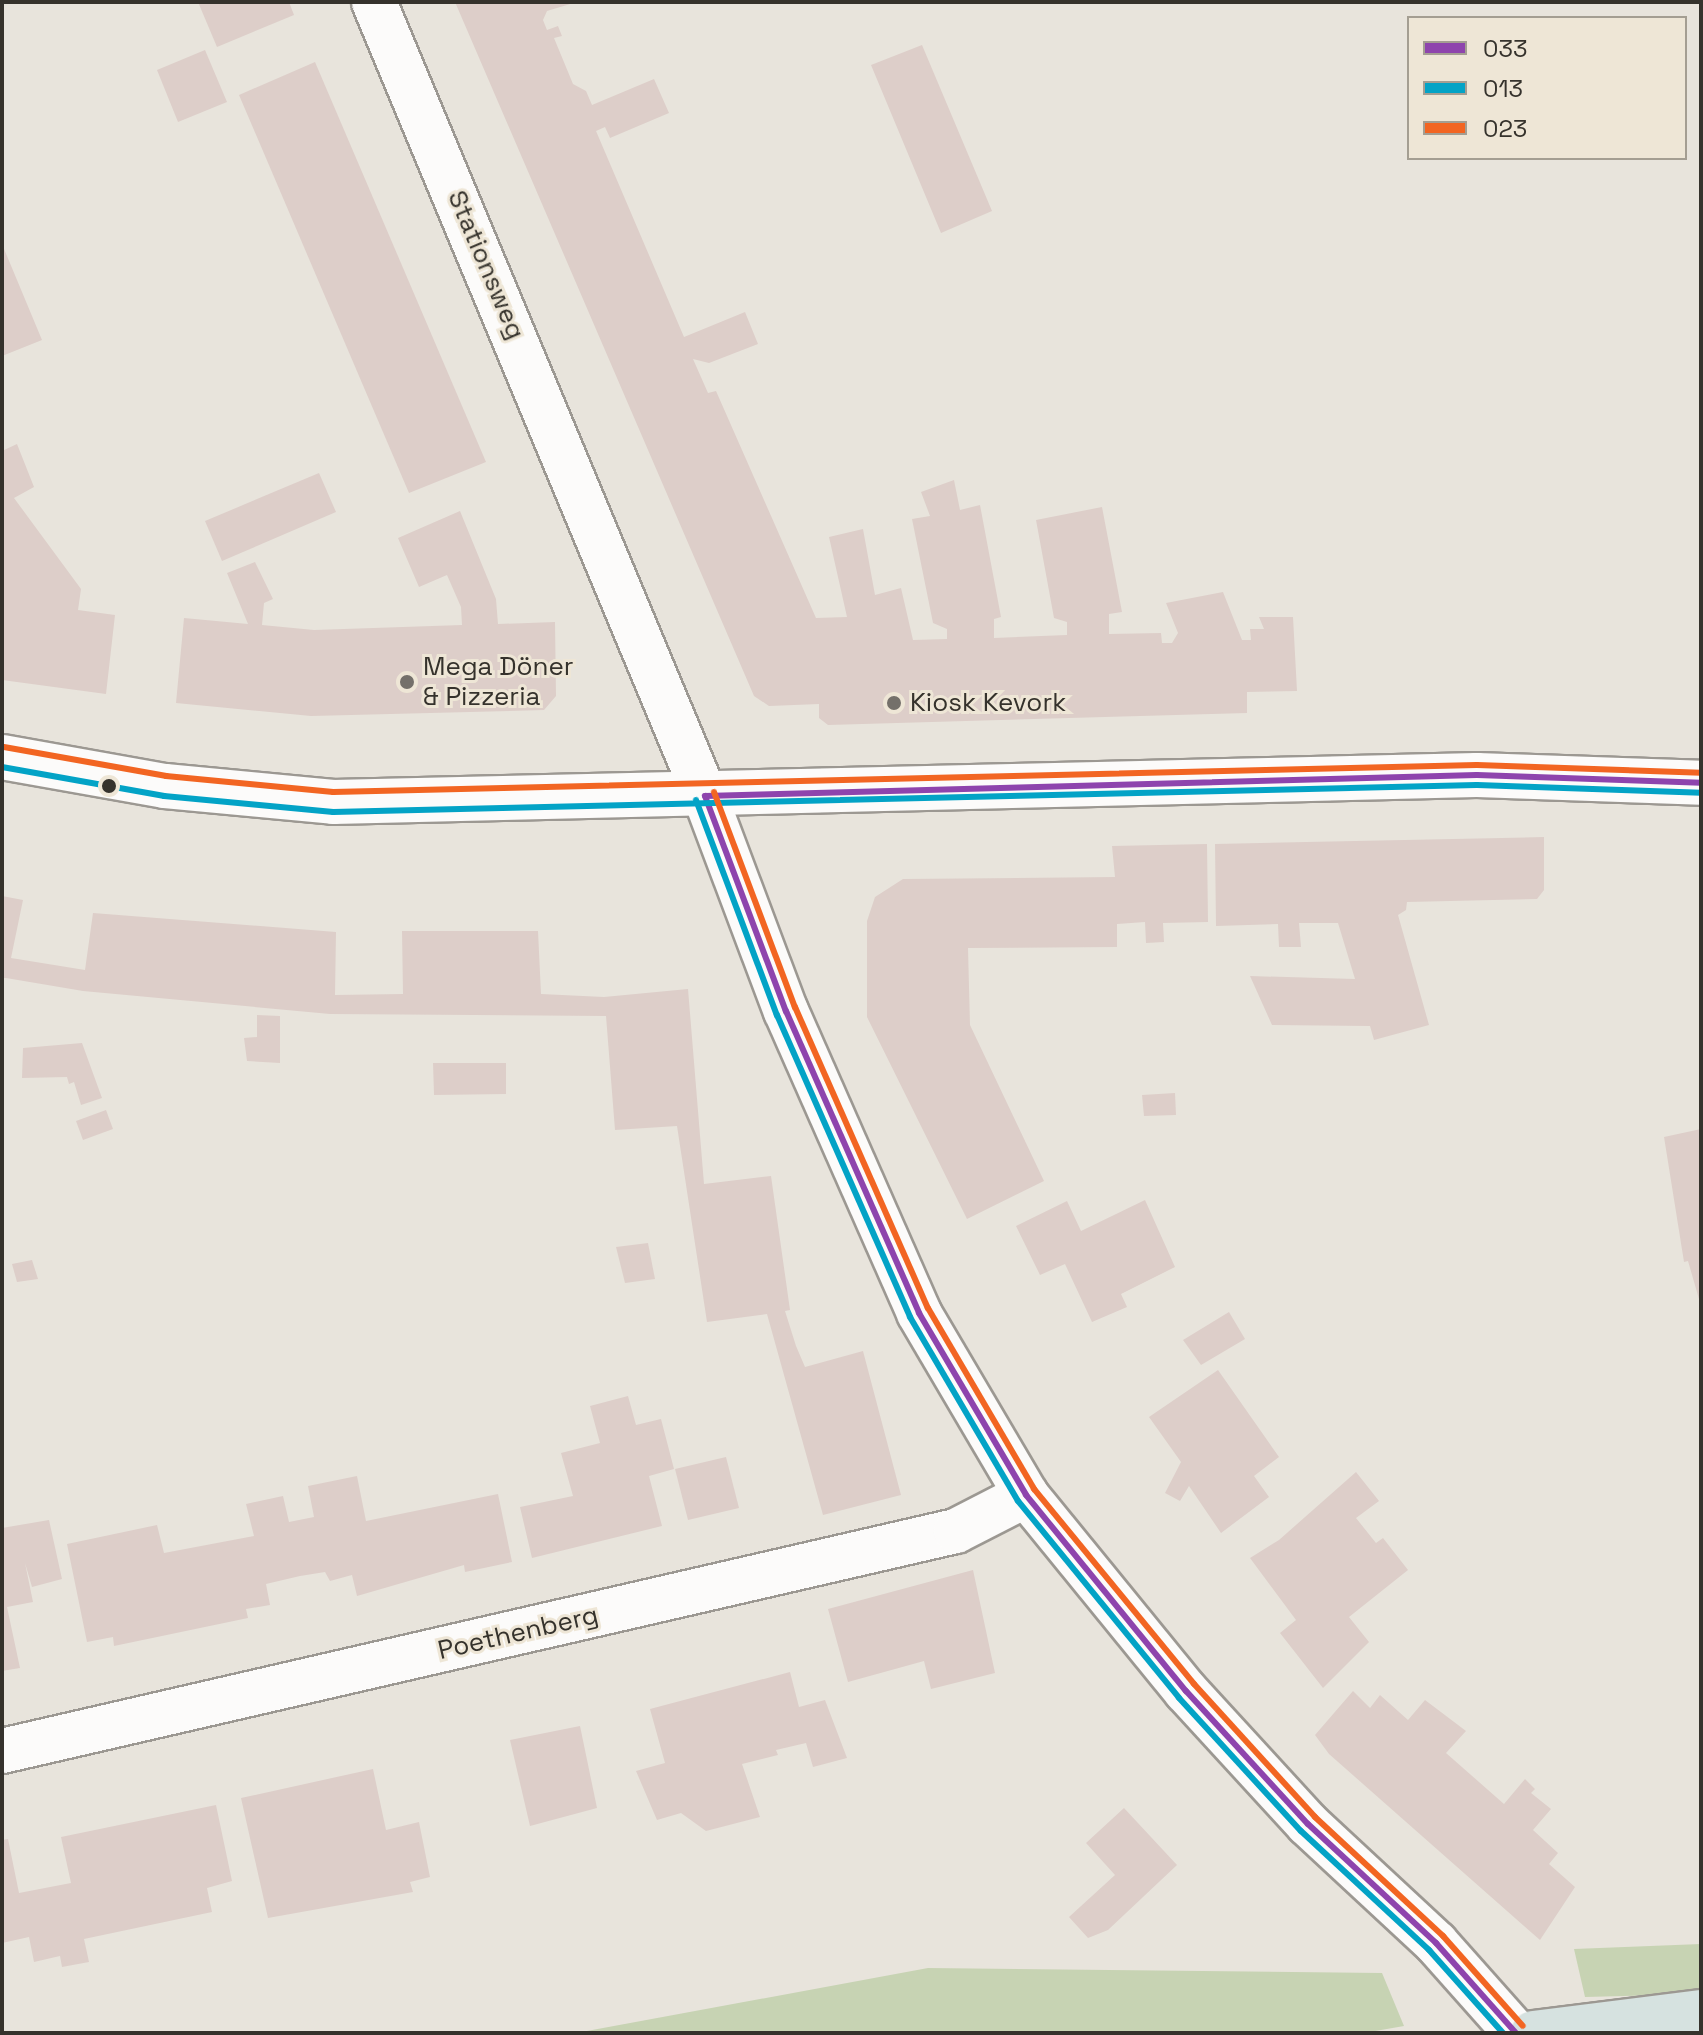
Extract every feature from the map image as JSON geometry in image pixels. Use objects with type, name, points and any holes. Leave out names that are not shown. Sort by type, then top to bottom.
[{"type":"highway","points":[[1533,2033],[1701,2012]]},
{"type":"street","name":"Stationsweg","points":[[374,2],[705,796],[786,1011],[919,1313],[1026,1495],[1186,1691],[1308,1824],[1484,1994],[1516,2033]]},
{"type":"street","points":[[2,757],[165,786],[333,802],[705,796],[1477,775],[1701,783]]},
{"type":"street","name":"Poethenberg","points":[[2,1751],[956,1531],[1026,1495]]},
{"type":"green space","points":[[1701,1944],[1701,1994],[1585,1997],[1574,1949]]},
{"type":"green space","points":[[928,1968],[1382,1973],[1404,2026],[1364,2033],[576,2033]]},
{"type":"building","points":[[198,2],[289,2],[294,15],[217,47]]},
{"type":"building","points":[[455,2],[577,2],[547,11],[543,20],[547,30],[558,26],[562,36],[554,38],[573,84],[586,91],[592,105],[654,79],[669,113],[610,138],[605,127],[596,131],[684,337],[745,312],[758,344],[709,363],[693,359],[708,393],[716,391],[816,618],[847,617],[829,537],[863,529],[875,595],[901,588],[913,640],[947,639],[947,629],[933,623],[912,519],[930,516],[921,492],[954,480],[960,510],[980,505],[1001,617],[994,619],[994,638],[1067,635],[1067,622],[1054,618],[1036,520],[1102,507],[1122,612],[1109,614],[1109,634],[1161,633],[1162,643],[1172,643],[1178,633],[1166,603],[1223,592],[1242,640],[1251,640],[1250,629],[1264,629],[1259,617],[1293,617],[1297,691],[1247,692],[1247,713],[828,725],[819,718],[819,704],[769,706],[754,696]]},
{"type":"building","points":[[922,45],[992,211],[941,233],[871,65]]},
{"type":"building","points":[[205,50],[227,102],[178,122],[157,70]]},
{"type":"building","points":[[315,62],[486,462],[409,493],[239,95]]},
{"type":"building","points":[[2,244],[42,340],[2,356]]},
{"type":"building","points":[[17,444],[34,487],[14,498],[81,589],[78,610],[115,615],[106,694],[2,680],[2,451]]},
{"type":"building","points":[[319,473],[336,512],[222,561],[205,521]]},
{"type":"building","points":[[460,511],[496,599],[498,624],[555,622],[556,696],[544,710],[311,716],[176,703],[184,618],[248,624],[227,573],[255,562],[273,599],[264,603],[262,625],[314,630],[462,625],[461,607],[447,575],[419,587],[398,538]]},
{"type":"building","points":[[1544,837],[1544,890],[1537,899],[1407,902],[1406,910],[1398,915],[1429,1025],[1374,1040],[1370,1026],[1272,1025],[1250,976],[1355,979],[1338,923],[1299,923],[1301,947],[1279,947],[1278,924],[1216,926],[1215,844]]},
{"type":"building","points":[[1207,844],[1208,922],[1163,923],[1164,942],[1146,943],[1145,922],[1117,924],[1117,947],[968,948],[970,1025],[1044,1181],[967,1219],[867,1017],[867,921],[875,897],[903,879],[1115,877],[1112,846]]},
{"type":"building","points":[[2,896],[23,900],[11,958],[85,970],[93,913],[336,932],[335,995],[403,994],[402,931],[538,931],[541,994],[604,997],[688,989],[704,1184],[771,1176],[790,1310],[785,1311],[796,1346],[805,1367],[863,1351],[901,1495],[823,1515],[767,1314],[707,1322],[677,1126],[615,1130],[606,1016],[330,1014],[83,991],[2,978]]},
{"type":"building","points":[[257,1015],[280,1016],[280,1063],[247,1061],[244,1038],[257,1037]]},
{"type":"building","points":[[82,1043],[102,1098],[81,1105],[74,1082],[69,1084],[67,1077],[22,1078],[23,1048]]},
{"type":"building","points":[[433,1063],[506,1063],[506,1094],[434,1095]]},
{"type":"building","points":[[1175,1093],[1176,1115],[1144,1116],[1142,1095]]},
{"type":"building","points":[[106,1110],[113,1129],[83,1140],[76,1121]]},
{"type":"building","points":[[1701,1129],[1701,1306],[1688,1261],[1684,1262],[1664,1137]]},
{"type":"building","points":[[1145,1200],[1175,1267],[1121,1294],[1127,1307],[1092,1322],[1065,1264],[1040,1275],[1016,1226],[1067,1201],[1081,1231]]},
{"type":"building","points":[[648,1243],[655,1279],[625,1283],[616,1247]]},
{"type":"building","points":[[32,1260],[38,1279],[17,1282],[12,1264]]},
{"type":"building","points":[[1229,1312],[1245,1339],[1201,1365],[1183,1340]]},
{"type":"building","points":[[1218,1370],[1279,1457],[1254,1476],[1269,1497],[1221,1533],[1189,1486],[1180,1501],[1165,1493],[1181,1462],[1149,1417]]},
{"type":"building","points":[[628,1396],[636,1425],[661,1419],[674,1469],[649,1476],[662,1526],[532,1558],[520,1507],[573,1496],[561,1453],[600,1443],[590,1406]]},
{"type":"building","points":[[726,1457],[739,1508],[688,1520],[675,1469]]},
{"type":"building","points":[[1356,1472],[1379,1501],[1356,1518],[1376,1543],[1383,1538],[1408,1570],[1349,1617],[1369,1642],[1323,1688],[1280,1633],[1296,1620],[1250,1558],[1279,1540]]},
{"type":"building","points":[[357,1476],[366,1521],[498,1494],[512,1562],[465,1572],[464,1565],[357,1596],[352,1575],[330,1581],[325,1572],[300,1576],[266,1584],[270,1605],[246,1609],[248,1618],[114,1646],[113,1637],[87,1642],[67,1544],[157,1525],[164,1553],[254,1536],[246,1504],[283,1496],[289,1522],[314,1517],[308,1486]]},
{"type":"building","points":[[49,1520],[62,1579],[32,1587],[25,1563],[33,1602],[7,1607],[20,1668],[2,1671],[2,1528]]},
{"type":"building","points":[[973,1570],[995,1673],[931,1689],[924,1661],[848,1682],[828,1609]]},
{"type":"building","points":[[790,1672],[799,1707],[825,1700],[847,1758],[813,1767],[806,1743],[776,1750],[778,1755],[742,1764],[760,1817],[706,1831],[681,1813],[657,1820],[636,1771],[665,1763],[650,1709]]},
{"type":"building","points":[[1353,1691],[1370,1708],[1380,1695],[1408,1720],[1425,1700],[1466,1731],[1446,1753],[1504,1804],[1525,1779],[1535,1789],[1531,1793],[1551,1809],[1533,1830],[1558,1853],[1549,1864],[1575,1887],[1540,1940],[1329,1754],[1315,1735]]},
{"type":"building","points":[[580,1726],[597,1808],[530,1826],[510,1740]]},
{"type":"building","points":[[373,1769],[386,1830],[419,1822],[430,1877],[410,1882],[413,1892],[268,1918],[241,1798]]},
{"type":"building","points":[[216,1805],[232,1881],[207,1888],[212,1912],[84,1939],[89,1962],[62,1967],[60,1956],[34,1962],[29,1937],[2,1943],[2,1840],[8,1839],[19,1893],[71,1883],[61,1837]]},
{"type":"building","points":[[1124,1808],[1177,1865],[1108,1930],[1088,1938],[1069,1917],[1115,1875],[1086,1843]]},
{"type":"transit line","name":"023","points":[[4,747],[166,776],[333,792],[1477,765],[1701,773]]},
{"type":"transit line","name":"013","points":[[2,767],[164,796],[333,812],[1477,785],[1701,793]]},
{"type":"transit line","name":"033","points":[[705,796],[1477,775],[1701,783]]},
{"type":"transit line","name":"023","points":[[714,792],[795,1007],[928,1308],[1034,1489],[1194,1684],[1315,1817],[1443,1936],[1523,2026]]},
{"type":"transit line","name":"033","points":[[705,796],[786,1011],[919,1313],[1026,1495],[1186,1691],[1308,1824],[1436,1943],[1516,2033]]},
{"type":"transit line","name":"013","points":[[696,800],[777,1015],[910,1317],[1018,1501],[1179,1698],[1301,1831],[1429,1950],[1503,2033]]},
{"type":"place","name":"Mega Döner & Pizzeria","points":[[407,682]]},
{"type":"place","name":"Kiosk Kevork","points":[[894,703]]}]
